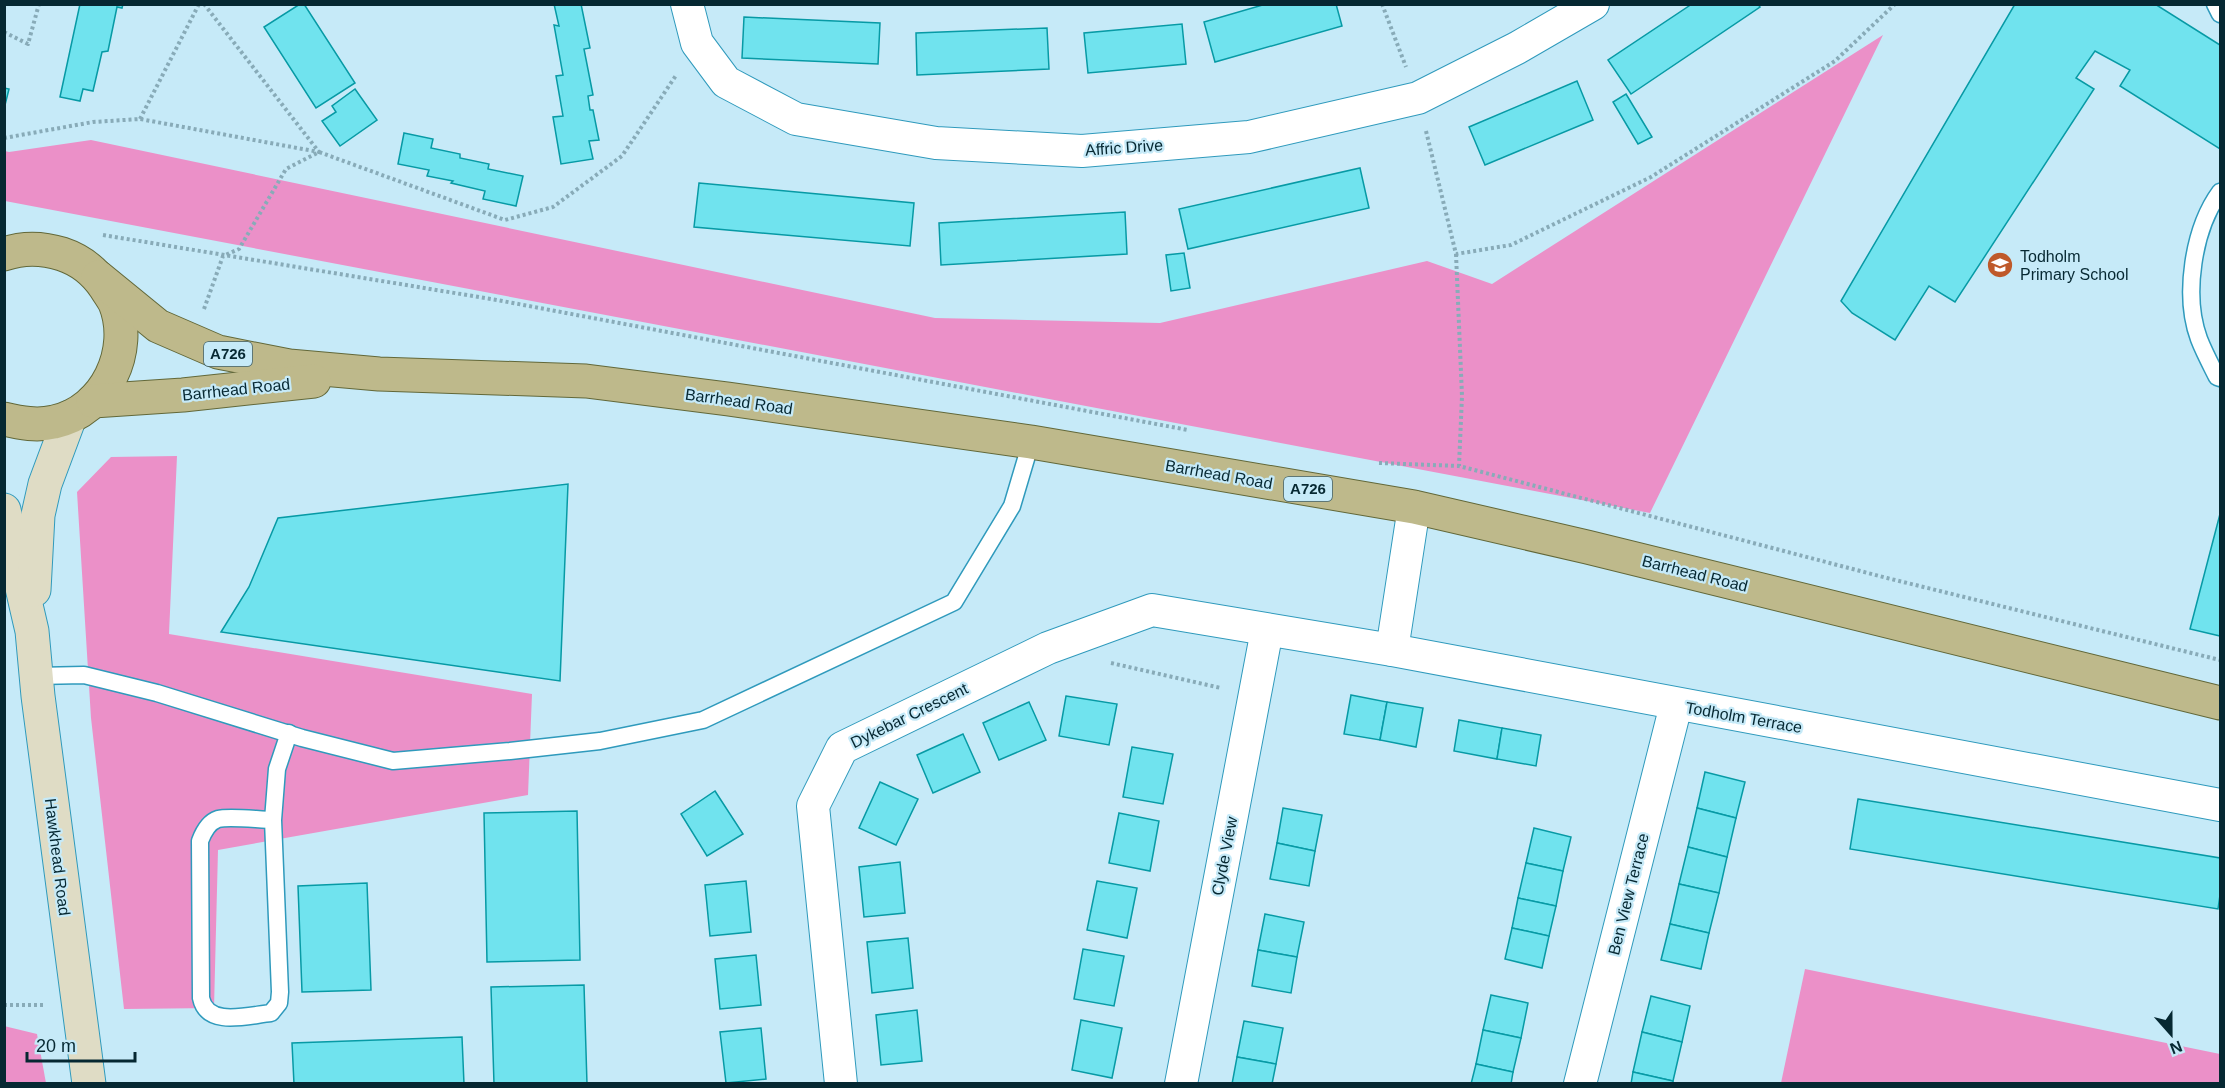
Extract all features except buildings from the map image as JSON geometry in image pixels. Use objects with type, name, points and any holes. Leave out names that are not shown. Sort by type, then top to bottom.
[{"type":"main road","name":"Barrhead Road","points":[[4,254],[19,249],[47,249],[75,258],[158,326],[218,352],[289,366],[379,374],[586,381],[1031,442],[1414,507],[1587,547],[2220,703]]},
{"type":"main road","points":[[82,409],[107,385],[117,363],[122,333],[115,302],[98,277]]},
{"type":"main road","name":"Barrhead Road","points":[[4,419],[25,424],[54,422],[82,409],[183,395],[379,374]]},
{"type":"street","name":"Affric Drive","points":[[687,4],[697,43],[726,82],[796,119],[936,143],[1082,151],[1249,137],[1418,98],[1517,48],[1593,4]]},
{"type":"street","name":"Hawkhead Road","points":[[32,631],[38,515],[45,484],[82,409]]},
{"type":"street","points":[[1392,650],[1414,507]]},
{"type":"street","name":"Hawkhead Road","points":[[4,510],[32,631],[89,1083]]},
{"type":"street","name":"Dykebar Crescent","points":[[841,1083],[813,806],[843,748],[1048,648],[1152,610],[1267,630]]},
{"type":"street","name":"Todholm Terrace","points":[[1267,630],[1392,650],[1676,705],[2220,805]]},
{"type":"street","name":"Clyde View","points":[[1181,1083],[1267,630]]},
{"type":"street","name":"Ben View Terrace","points":[[1580,1083],[1676,705]]},
{"type":"lane","points":[[2215,4],[2220,14]]},
{"type":"lane","points":[[2220,192],[2201,231],[2190,287],[2198,337],[2217,377],[2220,378]]},
{"type":"lane","points":[[36,676],[84,675],[157,693],[289,733],[393,761],[600,741],[703,720],[954,602],[1012,506],[1031,442]]},
{"type":"lane","points":[[273,820],[218,819],[203,832],[200,841],[201,998],[202,1005],[212,1015],[222,1018],[271,1013],[279,1003],[273,820],[278,769],[289,733]]},
{"type":"path","points":[[4,32],[28,44],[39,4]]},
{"type":"path","points":[[140,119],[199,4]]},
{"type":"path","points":[[204,4],[319,152]]},
{"type":"path","points":[[1382,4],[1418,98],[1456,254],[1462,396],[1459,466]]},
{"type":"path","points":[[1456,254],[1511,245],[1651,177],[1835,61],[1895,4]]},
{"type":"path","points":[[4,138],[93,122],[140,119],[319,152],[505,220],[554,207],[622,156],[697,43]]},
{"type":"path","points":[[239,249],[286,169],[319,152]]},
{"type":"path","points":[[96,233],[496,300],[1195,431]]},
{"type":"path","points":[[1370,463],[1459,466],[1887,578],[2220,660]]},
{"type":"path","points":[[1105,661],[1254,696]]},
{"type":"shaded area","points":[[1883,35],[1650,513],[5,201],[5,151],[91,140],[935,318],[1160,323],[1427,261],[1492,284]]},
{"type":"shaded area","points":[[177,456],[169,634],[532,694],[528,795],[218,850],[214,1008],[124,1009],[91,718],[77,492],[111,457]]},
{"type":"shaded area","points":[[1805,969],[2220,1054],[2220,1083],[1781,1083]]},
{"type":"shaded area","points":[[4,1026],[37,1034],[46,1083],[5,1083]]},
{"type":"place","name":"Todholm Primary School","points":[[2000,265]]}]
